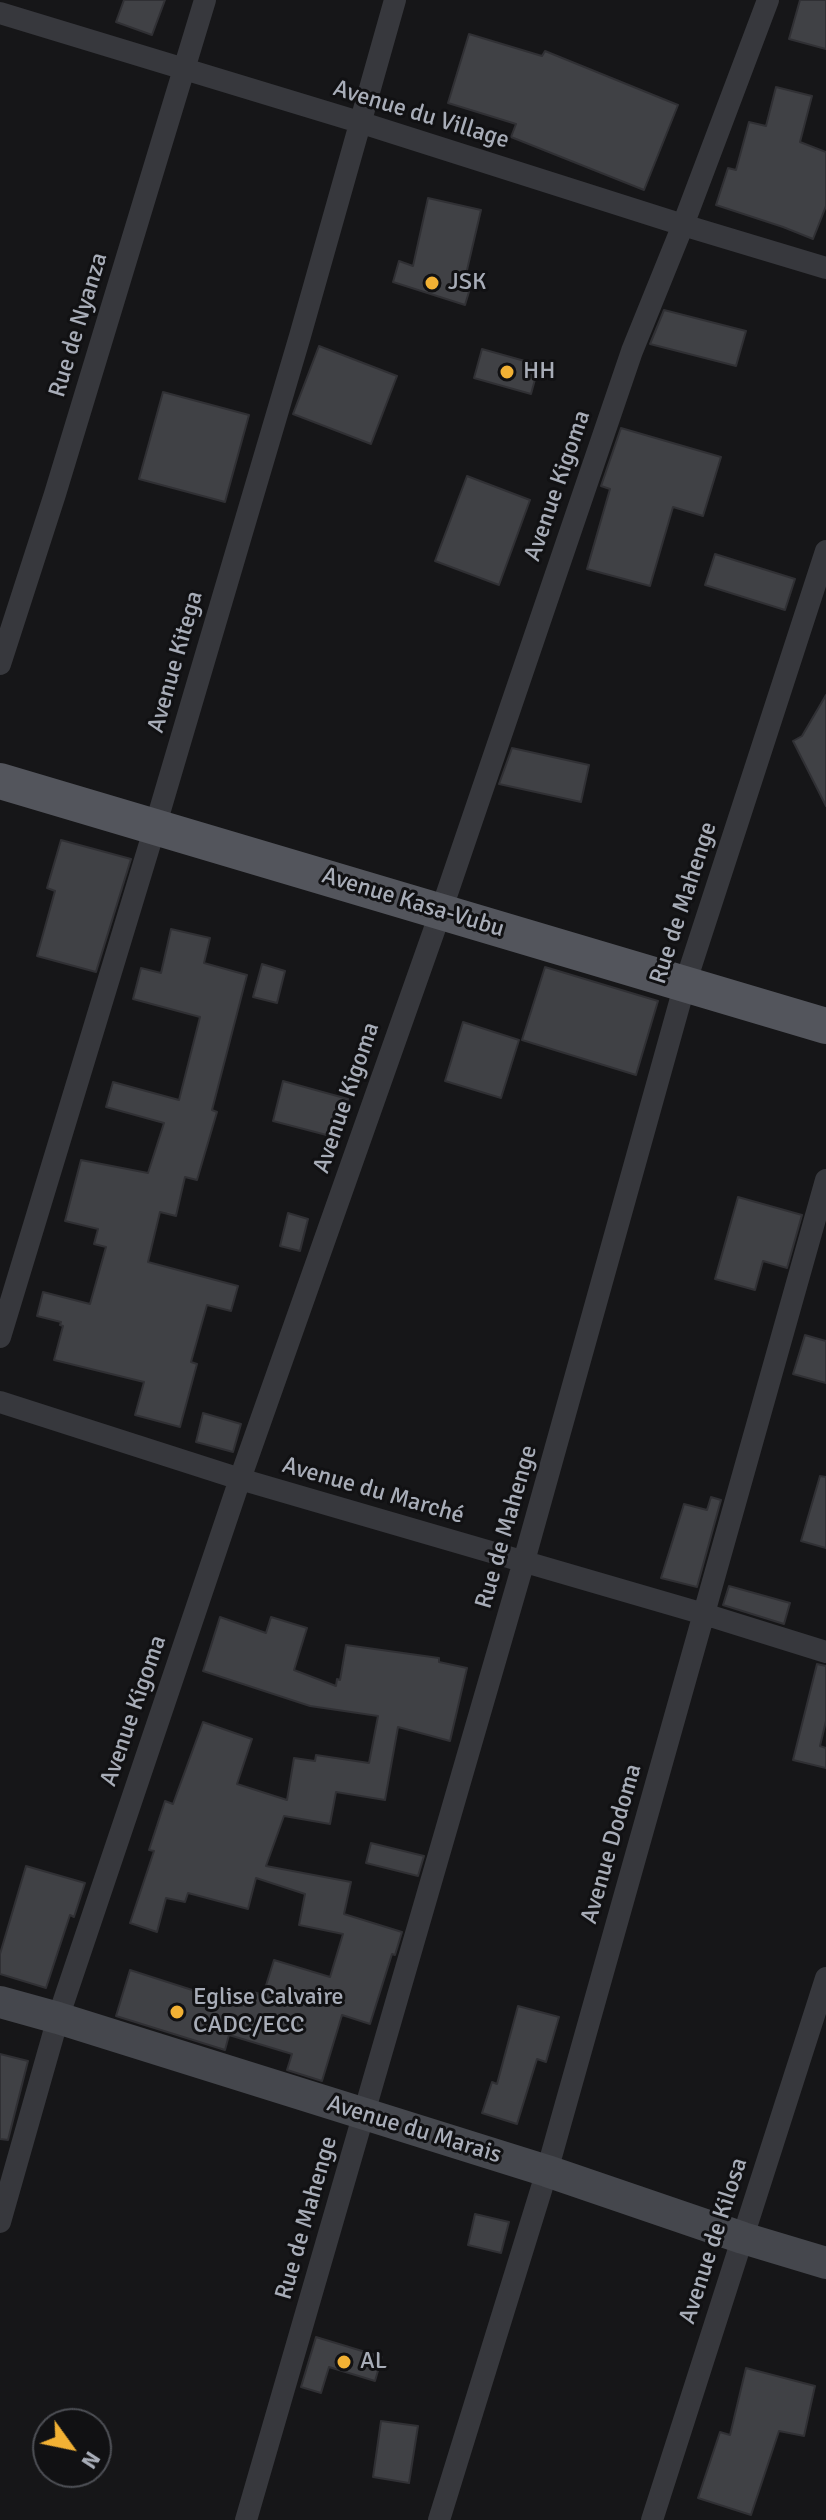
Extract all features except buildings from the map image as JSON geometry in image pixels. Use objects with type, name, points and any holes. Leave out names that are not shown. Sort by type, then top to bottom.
[{"type":"main road","name":"Avenue Kasa-Vubu","points":[[0,781],[826,1026]]},
{"type":"street","name":"Rue de Nyanza","points":[[0,664],[55,494],[205,0]]},
{"type":"street","name":"Avenue Kitega","points":[[0,1337],[155,827],[395,0]]},
{"type":"street","name":"Avenue Kigoma","points":[[0,2222],[58,2018],[240,1479],[441,911],[627,366],[768,0]]},
{"type":"street","name":"Avenue du Village","points":[[0,13],[826,268]]},
{"type":"street","name":"Rue de Mahenge","points":[[246,2520],[524,1561],[685,984],[826,551]]},
{"type":"street","name":"Avenue Dodoma","points":[[439,2520],[547,2171],[826,1180]]},
{"type":"street","name":"Avenue du Marché","points":[[0,1402],[240,1479],[826,1652]]},
{"type":"street","name":"Avenue de Kilosa","points":[[652,2520],[826,1978]]},
{"type":"street","name":"Avenue du Marais","points":[[0,2002],[547,2171],[826,2263]]},
{"type":"place","name":"JSK","points":[[432,283]]},
{"type":"place","name":"HH","points":[[507,372]]},
{"type":"place","name":"Eglise Calvaire CADC/ECC","points":[[177,2012]]},
{"type":"place","name":"AL","points":[[344,2362]]}]
